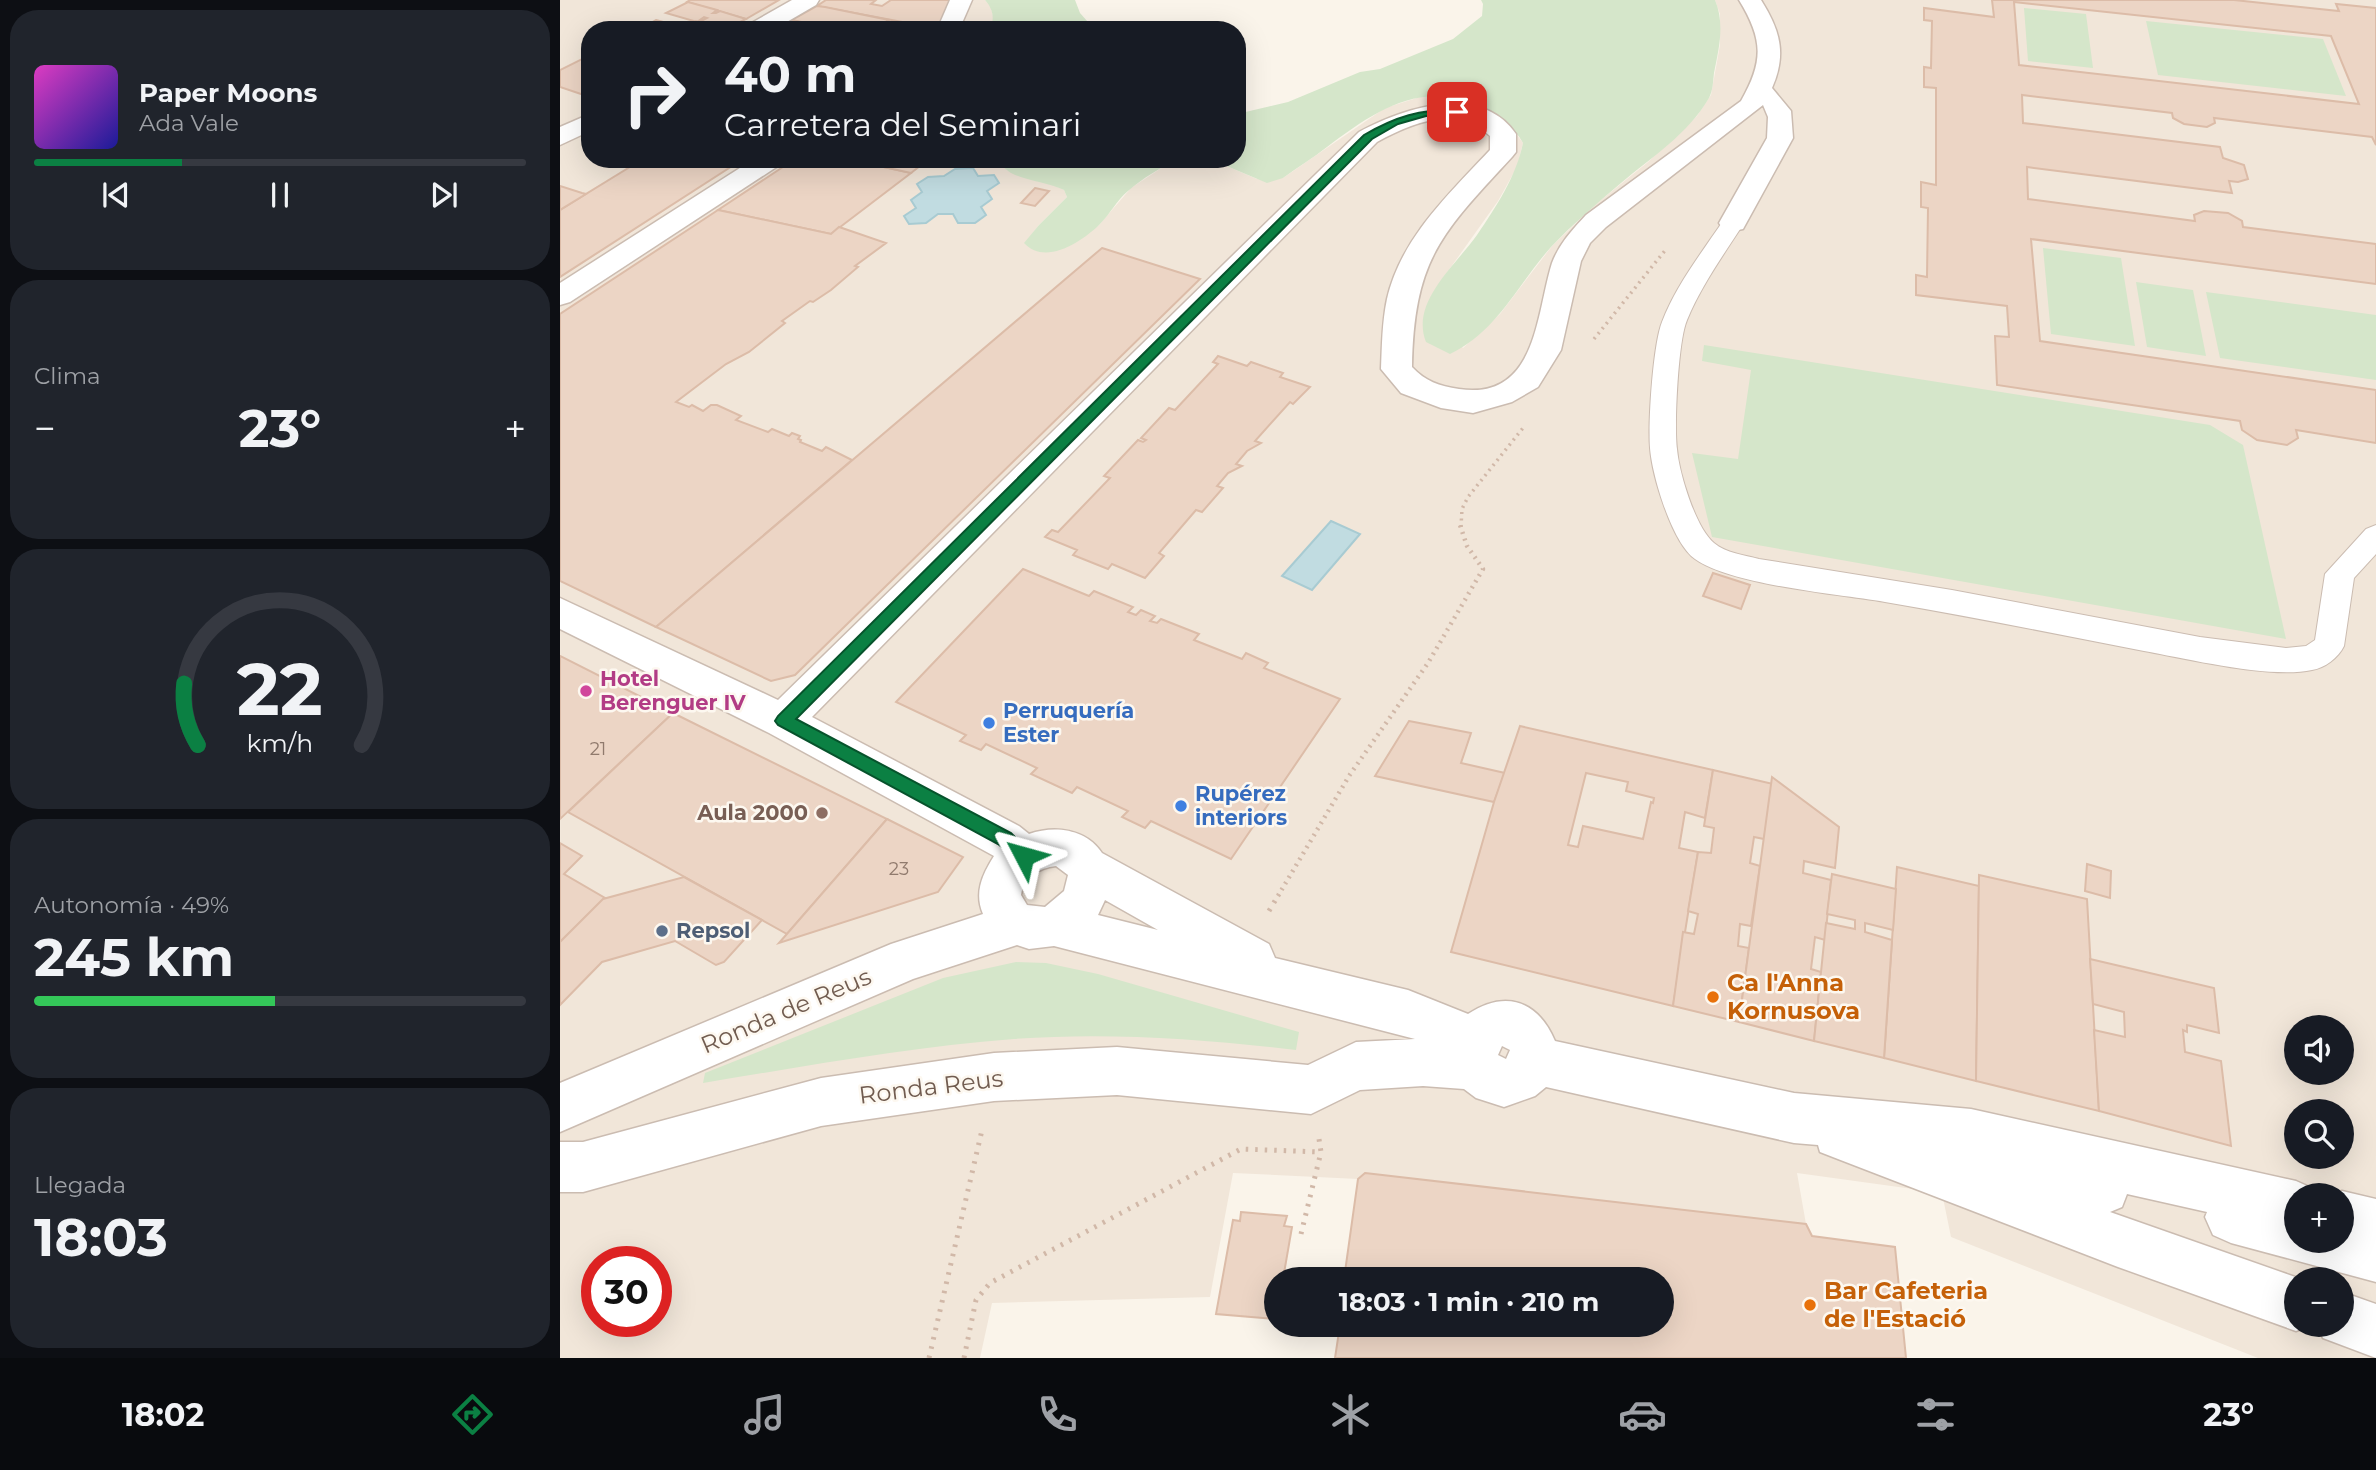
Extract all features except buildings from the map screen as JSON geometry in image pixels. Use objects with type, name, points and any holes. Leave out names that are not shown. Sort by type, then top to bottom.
[{"type":"street","points":[[771,21],[808,0]]},
{"type":"street","points":[[952,21],[961,0]]},
{"type":"street","points":[[783,721],[1368,137],[1394,121],[1425,113],[1457,112],[1485,119],[1503,134],[1503,152],[1456,201],[1419,248],[1407,275],[1398,309],[1396,369],[1412,386],[1441,397],[1473,402],[1501,395],[1527,380],[1546,350],[1567,261],[1578,240],[1596,221],[1751,106],[1769,66],[1771,39],[1766,24],[1749,0]]},
{"type":"street","points":[[1733,223],[1780,138],[1783,125],[1780,112],[1760,90]]},
{"type":"street","points":[[560,137],[581,126]]},
{"type":"street","points":[[560,296],[758,168]]},
{"type":"street","points":[[560,612],[783,721],[1004,839],[1024,856]]},
{"type":"street","points":[[1305,985],[1243,954],[1089,868],[1072,850],[1046,848],[1024,856],[1007,873],[1000,886],[999,900],[1003,912],[1035,924],[1305,985],[1408,1013],[1476,1053],[1485,1030],[1497,1024],[1510,1024],[1522,1029],[1531,1040],[1533,1060],[1794,1118],[1972,1134],[2284,1204]]},
{"type":"street","points":[[1035,924],[1068,918],[1079,908],[1087,895],[1089,868]]},
{"type":"street","name":"Ronda de Reus","points":[[560,1108],[907,959],[1035,924]]},
{"type":"street","name":"Ronda Reus","points":[[560,1167],[583,1167],[821,1102],[994,1077],[1117,1072],[1311,1090],[1356,1066],[1423,1062],[1476,1053]]},
{"type":"street","points":[[1794,1118],[2118,1241],[2284,1300]]},
{"type":"street","points":[[1957,1180],[2060,1180],[2213,1213],[2284,1232]]},
{"type":"street","points":[[2354,1220],[2376,1225]]},
{"type":"street","points":[[2354,1250],[2376,1256]]},
{"type":"street","points":[[2354,1324],[2376,1331]]},
{"type":"lane","points":[[1733,223],[1698,276],[1674,322],[1668,348],[1663,448],[1672,487],[1688,528],[1703,550],[1724,561],[1759,570],[1952,602],[2084,628],[2286,660],[2312,658],[2329,646],[2340,574],[2376,537]]},
{"type":"path","points":[[1592,342],[1658,257],[1676,240]]},
{"type":"path","points":[[1243,954],[1349,776],[1428,663],[1483,569],[1465,544],[1460,519],[1466,499],[1525,426]]},
{"type":"path","points":[[929,1358],[994,1077]]},
{"type":"path","points":[[964,1358],[976,1300],[990,1283],[1241,1149],[1321,1152],[1301,1234]]},
{"type":"shaded area","points":[[560,0],[985,0],[991,7],[994,21],[581,21],[581,168],[1005,168],[1054,185],[1064,190],[1067,197],[1025,243],[1077,241],[1099,225],[1131,188],[1161,168],[1231,168],[1257,179],[1283,178],[1385,108],[1423,96],[1449,97],[1474,104],[1512,128],[1523,143],[1517,167],[1498,201],[1436,288],[1426,308],[1463,348],[1500,314],[1552,246],[1697,116],[1711,95],[1720,45],[1720,14],[1715,0],[2376,0],[2376,1358],[2258,1358],[1951,1237],[1942,1193],[1797,1173],[1806,1224],[1365,1173],[1358,1179],[1233,1173],[1210,1297],[992,1303],[980,1358],[560,1358]]},
{"type":"green space","points":[[985,0],[1075,0],[1080,13],[1087,21],[992,21],[990,7]]},
{"type":"green space","points":[[1481,0],[1715,0],[1720,18],[1720,36],[1710,95],[1691,123],[1568,230],[1539,261],[1494,320],[1466,345],[1450,354],[1426,342],[1424,313],[1447,271],[1477,235],[1510,180],[1523,143],[1511,127],[1461,100],[1420,98],[1381,111],[1283,178],[1267,183],[1231,168],[1246,168],[1246,112],[1288,102],[1360,72],[1380,69],[1453,39],[1482,16]]},
{"type":"green space","points":[[2024,8],[2086,14],[2093,68],[2028,61]]},
{"type":"green space","points":[[2146,21],[2323,39],[2346,96],[2158,75]]},
{"type":"green space","points":[[1004,168],[1162,168],[1134,186],[1100,224],[1083,238],[1053,252],[1033,250],[1024,243],[1067,197],[1064,190]]},
{"type":"green space","points":[[2043,248],[2121,258],[2135,346],[2051,334]]},
{"type":"green space","points":[[2136,282],[2193,290],[2206,356],[2147,347]]},
{"type":"green space","points":[[2206,292],[2376,315],[2376,380],[2220,358]]},
{"type":"green space","points":[[1704,345],[2210,425],[2243,445],[2286,639],[1712,537],[1692,453],[1738,459],[1751,370],[1702,361]]},
{"type":"green space","points":[[1016,962],[1046,963],[1098,974],[1299,1032],[1296,1050],[1155,1038],[1049,1037],[975,1042],[897,1052],[703,1083],[705,1073],[943,978]]},
{"type":"water","points":[[973,168],[978,176],[994,175],[999,183],[987,191],[992,199],[981,207],[986,215],[975,223],[958,223],[953,214],[938,214],[926,223],[909,224],[904,216],[916,208],[911,200],[922,192],[917,184],[928,177],[944,176],[955,169]]},
{"type":"water","points":[[1331,521],[1360,534],[1312,590],[1282,576]]},
{"type":"place","name":"Hotel Berenguer IV","points":[[586,691]]},
{"type":"place","name":"Perruquería Ester","points":[[989,723]]},
{"type":"place","name":"Rupérez interiors","points":[[1181,806]]},
{"type":"place","name":"Aula 2000","points":[[822,813]]},
{"type":"place","name":"Repsol","points":[[662,931]]},
{"type":"place","name":"Ca l'Anna Kornusova","points":[[1713,997]]},
{"type":"place","name":"Bar Cafeteria de l'Estació","points":[[1810,1305]]},
{"type":"route","points":[[1024,856],[1004,839],[783,721],[1368,137],[1394,121],[1425,113],[1457,112]]}]
